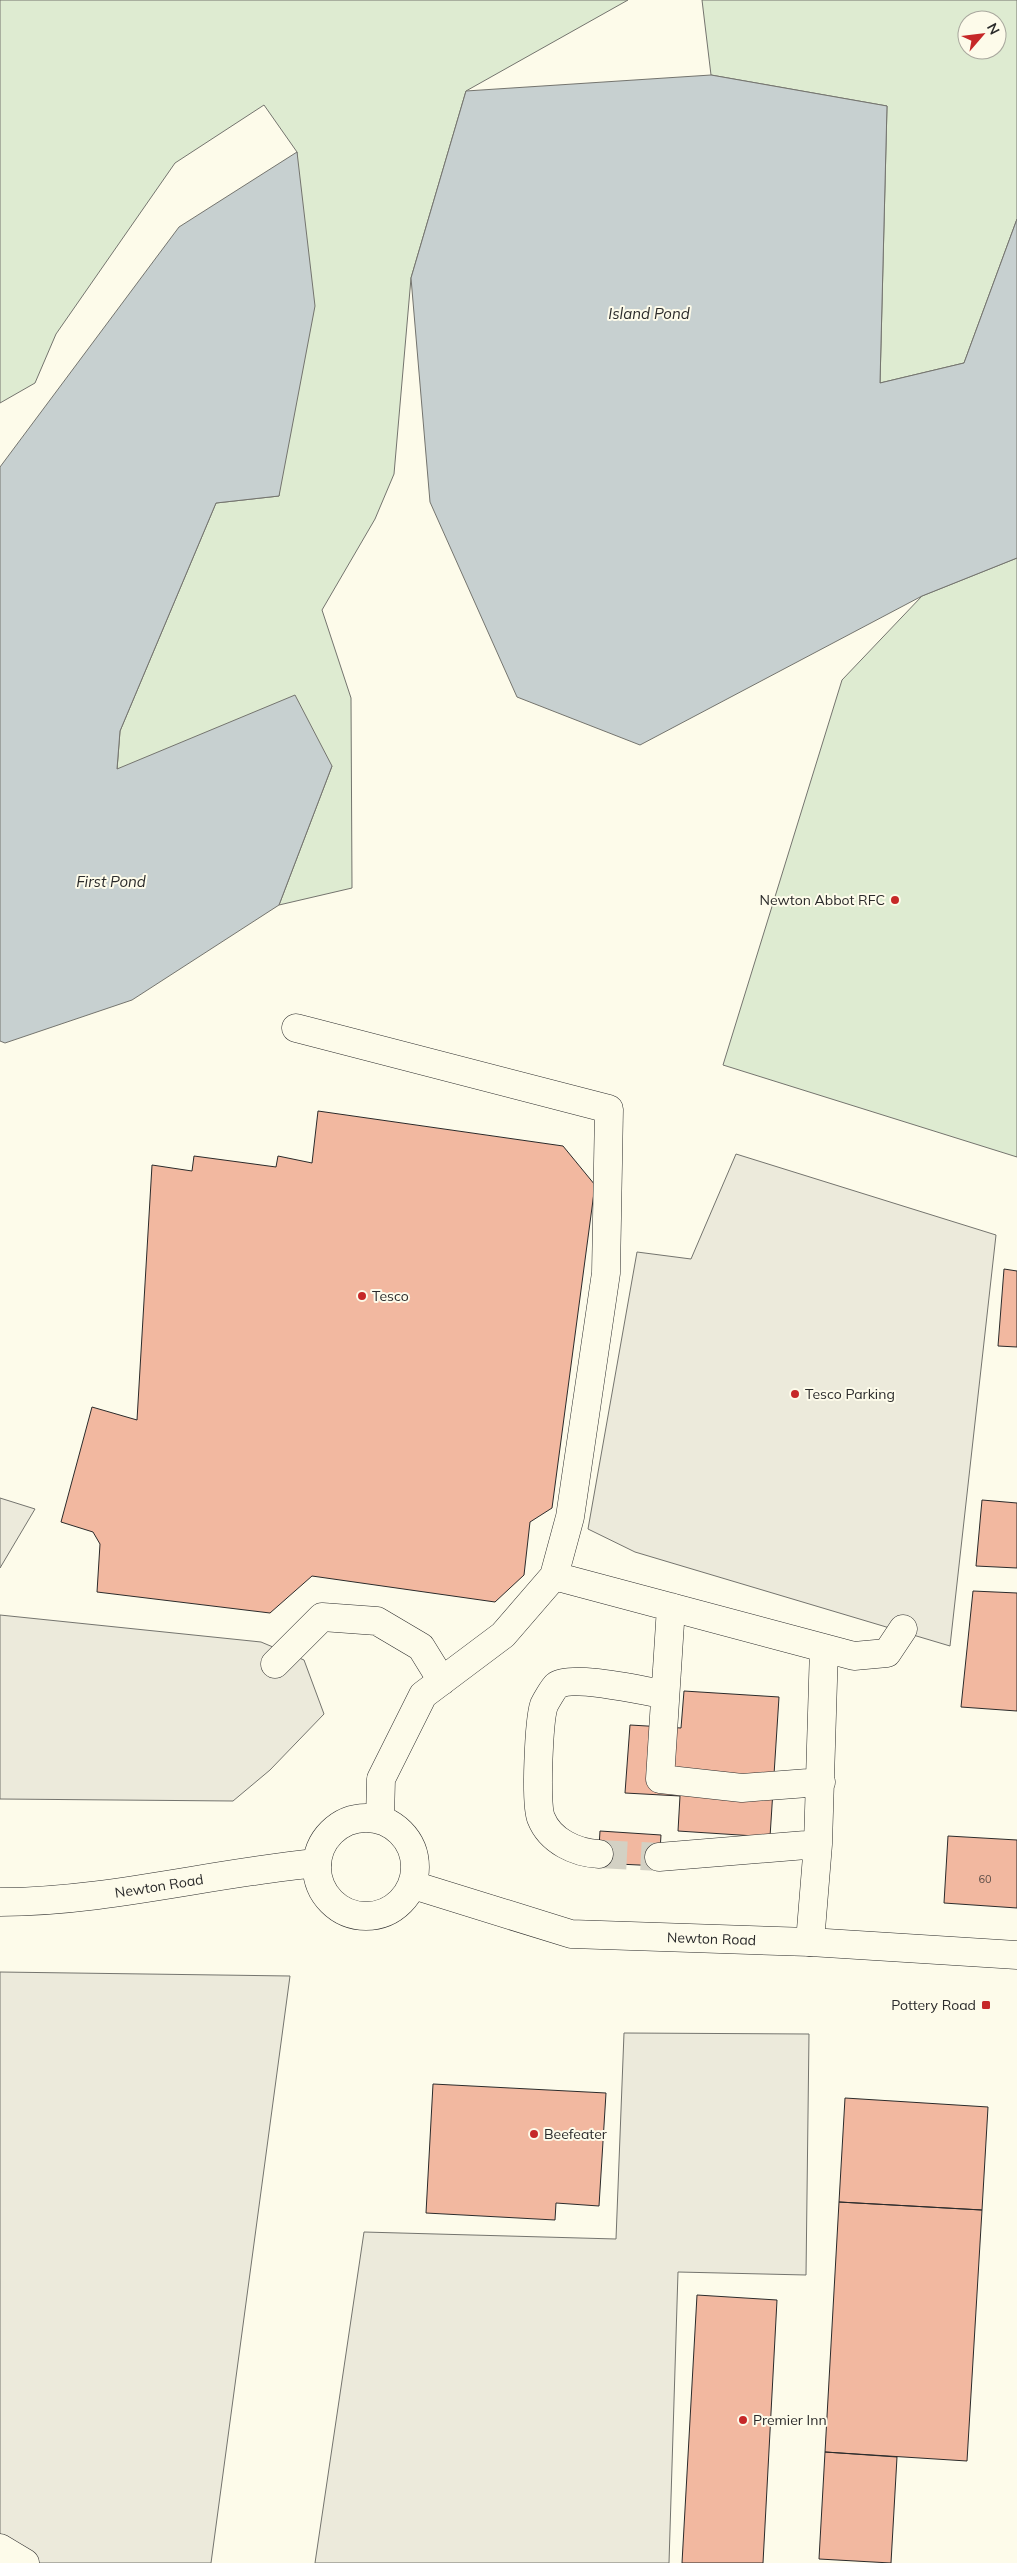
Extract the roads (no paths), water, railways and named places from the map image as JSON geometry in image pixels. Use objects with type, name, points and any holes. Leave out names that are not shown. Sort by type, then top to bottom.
[{"type":"main road","points":[[296,1028],[609,1109],[606,1273],[570,1517],[554,1576],[503,1635],[423,1695],[381,1779],[380,1819]]},
{"type":"main road","points":[[554,1576],[854,1656],[887,1653],[903,1629]]},
{"type":"main road","points":[[671,1607],[660,1780],[742,1788],[821,1782]]},
{"type":"main road","points":[[275,1664],[322,1617],[377,1621],[421,1647],[442,1680]]},
{"type":"main road","points":[[810,1942],[821,1782],[824,1648]]},
{"type":"main road","points":[[599,1854],[582,1854],[556,1839],[541,1819],[537,1792],[544,1705],[556,1686],[572,1680],[664,1694]]},
{"type":"main road","points":[[356,1818],[380,1819],[401,1832],[411,1845],[416,1862],[413,1884],[408,1894],[397,1907],[382,1915],[365,1917],[348,1913],[335,1905],[324,1894],[318,1879],[317,1863],[321,1848],[329,1834],[341,1824],[356,1818]]},
{"type":"main road","points":[[659,1857],[818,1844]]},
{"type":"main road","name":"Newton Road","points":[[0,1902],[41,1902],[261,1869],[317,1863]]},
{"type":"main road","name":"Newton Road","points":[[413,1884],[571,1934],[810,1942],[1017,1955]]},
{"type":"main road","points":[[0,2548],[25,2563]]},
{"type":"water","name":"Island Pond","points":[[711,75],[887,106],[880,383],[964,363],[1017,219],[1017,558],[922,596],[640,745],[517,697],[430,502],[411,278],[466,91]]},
{"type":"water","name":"First Pond","points":[[297,152],[315,306],[279,496],[216,503],[120,731],[117,769],[295,695],[332,766],[279,905],[132,1000],[5,1043],[0,1041],[0,467],[179,227]]},
{"type":"tunnel","points":[[599,1854],[659,1857]]},
{"type":"place","name":"Newton Abbot RFC","points":[[895,900]]},
{"type":"place","name":"Tesco","points":[[362,1296]]},
{"type":"place","name":"Tesco Parking","points":[[795,1394]]},
{"type":"place","name":"Pottery Road","points":[[986,2005]]},
{"type":"place","name":"Beefeater","points":[[534,2134]]},
{"type":"place","name":"Premier Inn","points":[[743,2420]]}]
